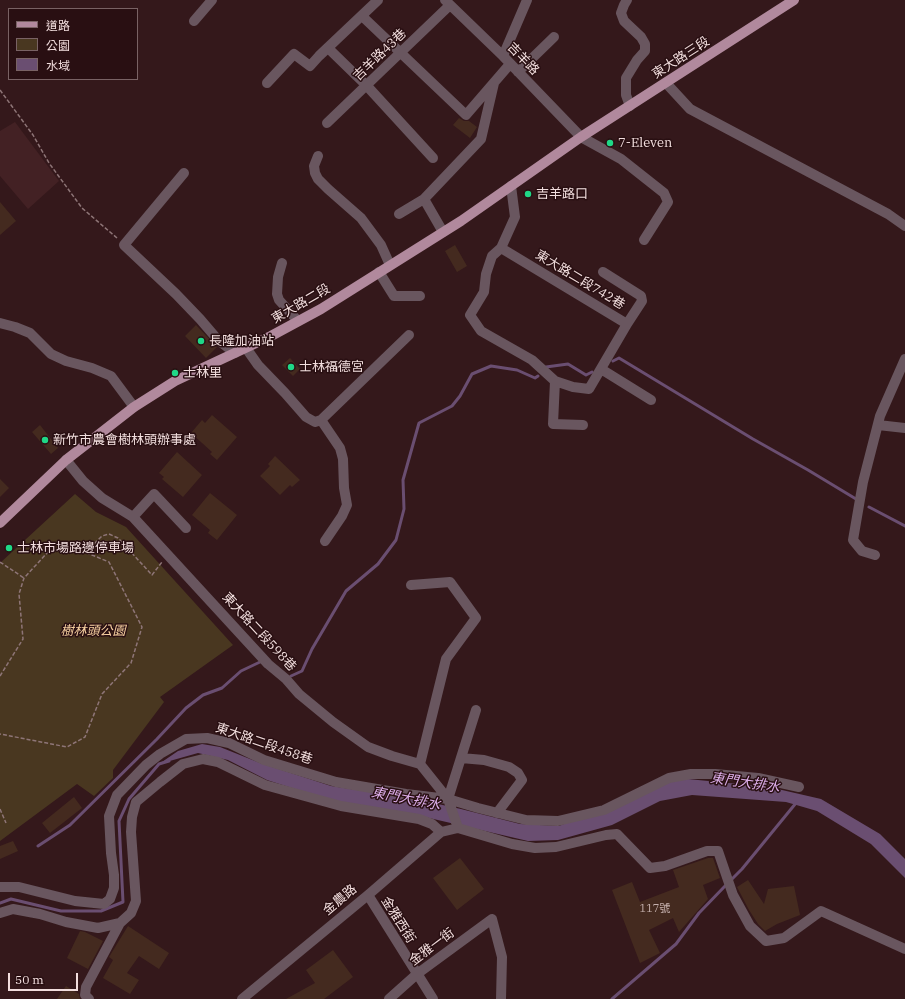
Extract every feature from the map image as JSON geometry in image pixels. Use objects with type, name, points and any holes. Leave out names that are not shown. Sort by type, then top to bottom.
[{"type":"main road","name":"東大路三段","points":[[581,137],[794,0]]},
{"type":"main road","name":"東大路二段","points":[[0,523],[66,460],[134,407],[175,381],[246,348],[321,309],[444,232],[581,137]]},
{"type":"street","points":[[194,21],[212,0]]},
{"type":"street","points":[[267,83],[294,54],[310,66],[378,0]]},
{"type":"street","points":[[399,214],[424,199],[481,139],[495,82],[506,60],[527,0]]},
{"type":"street","points":[[627,0],[621,13],[624,21],[641,37],[646,44],[645,51],[637,60],[626,78],[626,95],[630,106]]},
{"type":"street","name":"吉羊路","points":[[448,3],[581,137],[621,159],[664,193],[668,202],[644,240]]},
{"type":"street","name":"吉羊路43巷","points":[[327,123],[401,53],[448,3]]},
{"type":"street","points":[[362,16],[466,115],[495,82]]},
{"type":"street","points":[[518,72],[554,37]]},
{"type":"street","points":[[328,48],[367,86],[433,158]]},
{"type":"street","points":[[666,83],[690,109],[888,214],[905,226]]},
{"type":"street","points":[[318,156],[314,166],[318,179],[361,218],[381,245],[390,265]]},
{"type":"street","points":[[184,173],[124,245],[184,302],[218,340],[235,353]]},
{"type":"street","points":[[512,186],[515,216],[501,248],[492,256],[486,274],[484,292],[470,314],[481,331],[532,360],[555,381],[553,424],[583,425]]},
{"type":"street","points":[[424,199],[444,232]]},
{"type":"street","name":"東大路二段742巷","points":[[501,248],[627,324],[589,388],[572,387],[555,381]]},
{"type":"street","points":[[282,263],[278,277],[277,294],[282,304],[298,321]]},
{"type":"street","points":[[379,272],[394,296],[420,296]]},
{"type":"street","points":[[603,272],[641,296],[642,301],[627,324]]},
{"type":"street","points":[[0,323],[30,333],[51,354],[66,361],[92,368],[111,376],[134,407]]},
{"type":"street","points":[[246,348],[258,365],[306,417],[315,422],[321,420],[409,335]]},
{"type":"street","points":[[875,555],[862,551],[853,540],[863,482],[880,416],[905,359]]},
{"type":"street","points":[[601,369],[651,400]]},
{"type":"street","points":[[321,420],[340,448],[343,459],[346,505],[342,516],[325,541]]},
{"type":"street","points":[[878,425],[905,428]]},
{"type":"street","name":"東大路二段598巷","points":[[66,460],[83,481],[102,498],[133,517],[268,664],[286,679],[299,694],[333,722],[368,747],[420,764]]},
{"type":"street","points":[[133,517],[154,494],[186,528]]},
{"type":"street","points":[[411,584],[450,582],[476,618],[446,659],[420,764],[448,799],[458,828],[512,844],[535,848],[556,847],[606,835],[618,834],[650,868],[665,866],[707,850],[718,851],[731,889],[750,926],[766,941],[784,938],[821,911],[905,949]]},
{"type":"street","points":[[448,799],[476,710]]},
{"type":"street","name":"東大路二段458巷","points":[[0,887],[19,887],[74,901],[104,904],[110,899],[114,888],[109,816],[116,795],[146,765],[160,754],[186,739],[207,738],[229,743],[264,760],[336,782],[406,794],[448,799]]},
{"type":"street","points":[[461,758],[484,760],[509,767],[518,772],[522,780],[497,813]]},
{"type":"street","points":[[89,999],[85,995],[86,987],[120,923],[131,913],[136,900],[131,832],[132,817],[136,802],[183,764],[203,759],[218,762],[266,785],[341,806],[419,819],[432,824],[440,832]]},
{"type":"street","points":[[448,799],[526,820],[558,821],[604,810],[669,778],[691,774],[715,774],[758,778],[799,787]]},
{"type":"street","name":"金農路","points":[[242,999],[368,895],[440,832],[452,828],[458,828]]},
{"type":"street","name":"金雅西街","points":[[368,895],[433,999]]},
{"type":"street","points":[[0,913],[13,910],[40,914],[66,922],[98,928],[120,923]]},
{"type":"street","name":"金雅一街","points":[[390,999],[417,974],[492,919],[502,957],[501,999]]},
{"type":"path","points":[[0,90],[33,135],[49,163],[82,208],[122,242]]},
{"type":"path","points":[[87,553],[102,536],[109,534],[118,538],[152,575],[168,555]]},
{"type":"path","points":[[0,676],[23,639],[19,594],[24,578],[48,552],[75,548],[109,562],[142,627],[132,663],[102,694],[85,737],[67,747],[0,734]]},
{"type":"path","points":[[0,562],[24,578]]},
{"type":"path","points":[[0,809],[6,823]]},
{"type":"shaded area","points":[[15,122],[59,181],[28,209],[0,176],[0,131]]},
{"type":"green space","name":"樹林頭公園","points":[[75,494],[96,512],[126,527],[233,645],[160,697],[164,702],[113,770],[113,778],[94,796],[77,784],[0,841],[0,563]]},
{"type":"water","points":[[202,744],[220,747],[260,763],[331,786],[415,799],[520,824],[559,826],[667,782],[688,779],[769,787],[821,799],[880,834],[905,859],[905,878],[871,844],[817,811],[786,802],[692,795],[660,801],[612,825],[558,840],[528,841],[412,814],[329,800],[267,780],[228,760],[198,753],[159,764],[178,751]]},
{"type":"building","points":[[459,118],[464,121],[469,121],[477,127],[470,138],[453,125]]},
{"type":"building","points":[[0,202],[16,221],[0,235]]},
{"type":"building","points":[[455,245],[467,266],[457,272],[445,251]]},
{"type":"building","name":"長隆加油站","points":[[196,325],[217,347],[206,358],[185,336]]},
{"type":"building","name":"士林福德宮","points":[[290,358],[300,369],[293,376],[282,365]]},
{"type":"building","points":[[212,415],[237,437],[217,460],[210,454],[212,452],[191,433],[202,420],[205,423]]},
{"type":"building","name":"新竹市農會樹林頭辦事處","points":[[40,425],[58,448],[51,454],[32,432]]},
{"type":"building","points":[[177,452],[202,475],[183,497],[162,479],[164,477],[159,473]]},
{"type":"building","points":[[275,456],[300,480],[292,487],[290,485],[280,495],[260,476],[270,466],[268,464]]},
{"type":"building","points":[[0,479],[9,488],[0,497]]},
{"type":"building","points":[[210,493],[237,515],[217,540],[208,533],[210,530],[192,515]]},
{"type":"building","points":[[74,797],[82,808],[50,833],[42,823]]},
{"type":"building","points":[[13,841],[18,851],[0,859],[0,846]]},
{"type":"building","points":[[460,858],[484,889],[457,910],[433,878]]},
{"type":"building","points":[[708,858],[713,858],[720,878],[703,885],[708,899],[679,932],[673,918],[649,930],[660,953],[640,963],[612,890],[632,882],[640,902],[679,887],[673,870]]},
{"type":"building","points":[[748,880],[764,904],[768,889],[794,886],[800,915],[777,924],[765,931],[758,924],[749,910],[737,887]]},
{"type":"building","points":[[128,926],[169,953],[159,969],[139,956],[127,973],[139,980],[130,994],[103,978],[113,960],[109,957]]},
{"type":"building","points":[[80,931],[103,941],[88,969],[67,958]]},
{"type":"building","points":[[333,950],[353,977],[324,999],[286,999],[315,983],[306,970]]},
{"type":"building","points":[[66,986],[79,994],[80,999],[57,999]]},
{"type":"waterway","points":[[613,361],[619,358],[856,499]]},
{"type":"waterway","points":[[546,367],[568,364],[586,375],[592,372]]},
{"type":"waterway","points":[[291,676],[302,671],[312,649],[346,591],[378,564],[396,540],[404,509],[403,480],[419,423],[452,406],[460,396],[472,374],[491,366],[517,370],[535,378],[538,376]]},
{"type":"waterway","points":[[869,507],[905,526]]},
{"type":"waterway","points":[[38,846],[70,825],[157,739],[186,708],[203,695],[222,688],[241,671],[260,662]]},
{"type":"waterway","name":"東門大排水","points":[[0,903],[11,899],[61,911],[101,911],[123,902],[119,821],[129,799],[159,764],[169,761]]},
{"type":"waterway","points":[[730,881],[742,869],[796,803]]},
{"type":"waterway","points":[[612,999],[676,944],[699,913],[726,885]]},
{"type":"place","name":"7-Eleven","points":[[610,143]]},
{"type":"place","name":"吉羊路口","points":[[528,194]]},
{"type":"place","name":"長隆加油站","points":[[201,341]]},
{"type":"place","name":"士林福德宮","points":[[291,367]]},
{"type":"place","name":"士林里","points":[[175,373]]},
{"type":"place","name":"新竹市農會樹林頭辦事處","points":[[45,440]]},
{"type":"place","name":"士林市場路邊停車場","points":[[9,548]]}]
